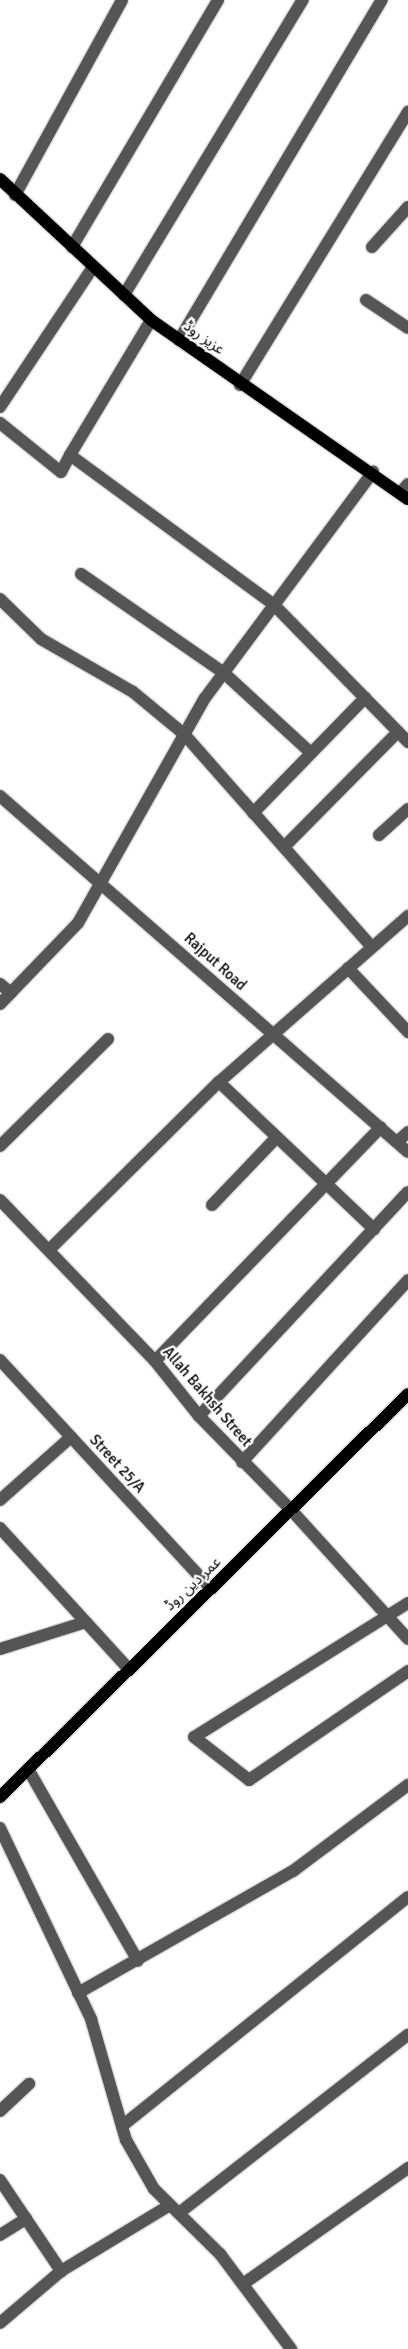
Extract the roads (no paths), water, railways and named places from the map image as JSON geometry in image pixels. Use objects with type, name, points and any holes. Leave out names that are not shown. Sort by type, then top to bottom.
[{"type":"main road","name":"عزیز روڈ","points":[[0,179],[151,320],[240,385],[405,492]]},
{"type":"main road","name":"عمر دین روڈ","points":[[0,1797],[127,1668],[294,1512],[408,1394]]},
{"type":"street","points":[[15,195],[122,0]]},
{"type":"street","points":[[72,247],[218,0]]},
{"type":"street","points":[[124,295],[303,0]]},
{"type":"street","points":[[179,340],[382,0]]},
{"type":"street","points":[[240,385],[408,112]]},
{"type":"street","points":[[372,247],[408,206]]},
{"type":"street","points":[[0,407],[93,267]]},
{"type":"street","points":[[366,300],[408,328]]},
{"type":"street","points":[[0,423],[61,472],[151,320]]},
{"type":"street","points":[[70,454],[274,605],[408,742]]},
{"type":"street","points":[[0,1004],[54,954],[102,883],[184,734],[224,673],[373,472]]},
{"type":"street","points":[[82,574],[224,673],[311,753]]},
{"type":"street","points":[[0,599],[41,639],[133,692],[184,734],[372,947]]},
{"type":"street","points":[[254,813],[365,698]]},
{"type":"street","points":[[284,847],[398,732]]},
{"type":"street","name":"Rajput Road","points":[[0,796],[102,883],[273,1036],[408,1152]]},
{"type":"street","points":[[379,835],[408,809]]},
{"type":"street","points":[[50,1249],[219,1082],[408,916]]},
{"type":"street","points":[[348,968],[408,1032]]},
{"type":"street","points":[[0,984],[10,993]]},
{"type":"street","points":[[0,1146],[108,1039]]},
{"type":"street","points":[[219,1082],[276,1138],[328,1182],[374,1229]]},
{"type":"street","points":[[155,1361],[381,1127]]},
{"type":"street","points":[[397,1142],[408,1132]]},
{"type":"street","points":[[212,1205],[276,1138]]},
{"type":"street","points":[[199,1416],[408,1192]]},
{"type":"street","name":"Allah Bakhsh Street","points":[[0,1200],[50,1249],[155,1361],[199,1416],[242,1462],[294,1512],[389,1615],[408,1639]]},
{"type":"street","points":[[242,1462],[408,1280]]},
{"type":"street","name":"Street 25/A","points":[[0,1360],[211,1589]]},
{"type":"street","points":[[0,1500],[71,1437]]},
{"type":"street","points":[[0,1528],[127,1668]]},
{"type":"street","points":[[389,1615],[408,1596]]},
{"type":"street","points":[[408,1603],[194,1736],[249,1780],[408,1671]]},
{"type":"street","points":[[0,1649],[86,1622]]},
{"type":"street","points":[[28,1769],[138,1962]]},
{"type":"street","points":[[78,1993],[138,1962],[293,1871],[408,1785]]},
{"type":"street","points":[[0,1828],[91,2019],[122,2126],[154,2189],[175,2209],[243,2284],[291,2349]]},
{"type":"street","points":[[122,2126],[408,1897]]},
{"type":"street","points":[[0,2323],[61,2271],[175,2209],[408,2035]]},
{"type":"street","points":[[0,2111],[29,2084]]},
{"type":"street","points":[[243,2284],[408,2168]]},
{"type":"street","points":[[0,2180],[61,2271]]},
{"type":"street","points":[[0,2235],[26,2219]]}]
